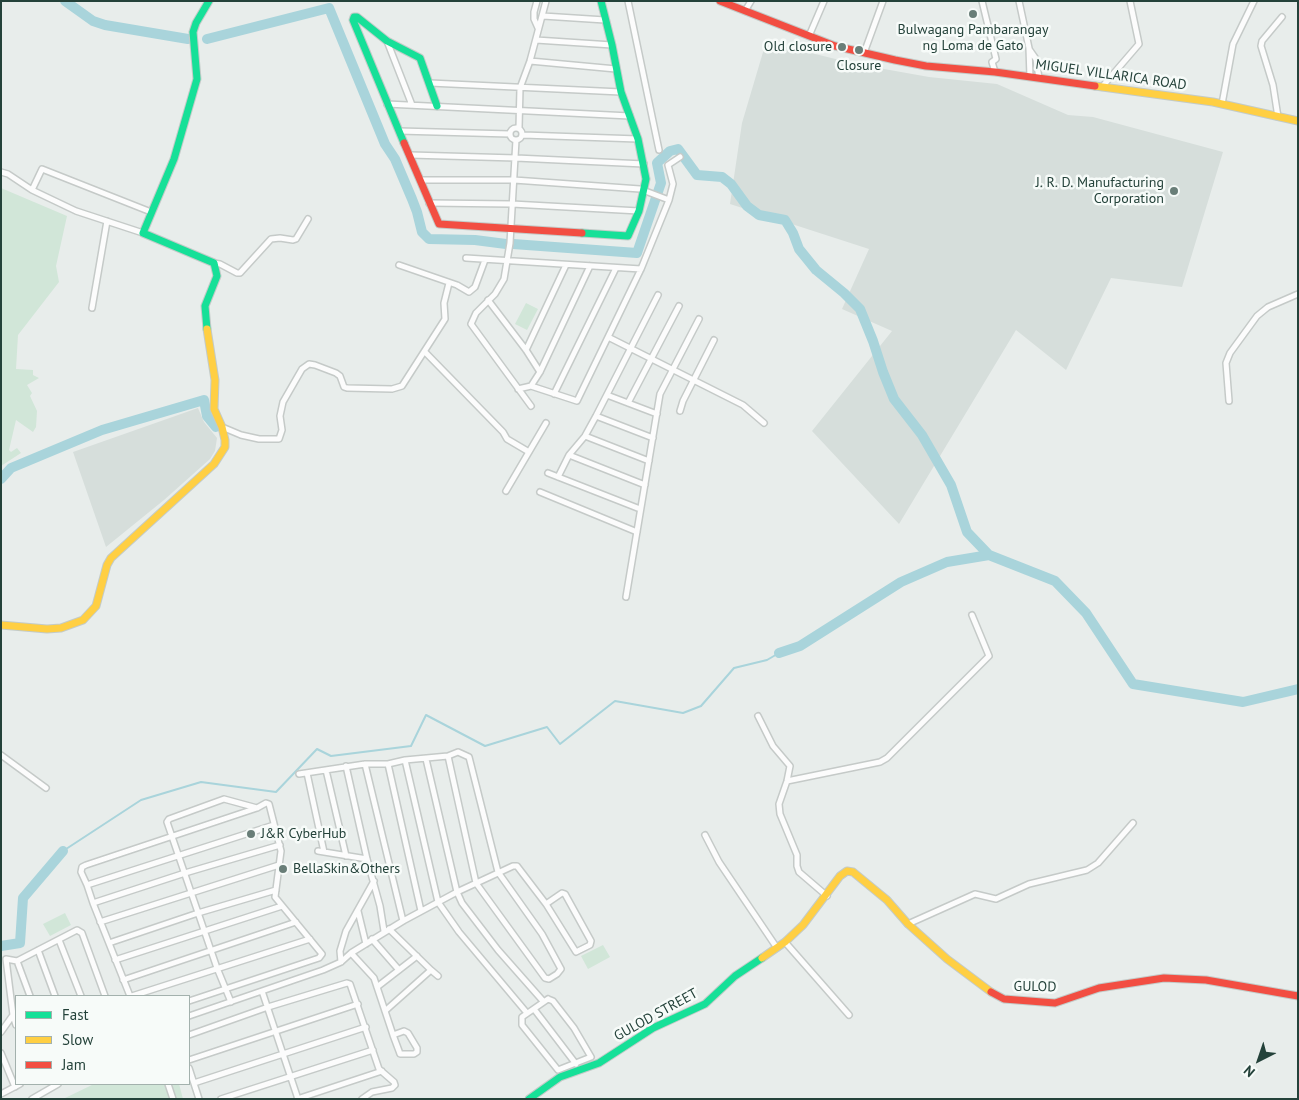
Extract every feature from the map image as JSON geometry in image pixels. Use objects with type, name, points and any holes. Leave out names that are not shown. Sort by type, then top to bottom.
[{"type":"street","points":[[143,233],[174,159],[196,80],[193,32],[209,1]]},
{"type":"street","points":[[537,1],[534,19],[538,28]]},
{"type":"street","points":[[522,135],[522,131],[519,128],[520,88],[530,62],[546,1]]},
{"type":"street","points":[[437,106],[420,58],[387,41],[357,17],[354,17],[353,20],[387,104],[439,224],[628,236],[639,211],[645,191],[646,179],[638,139],[621,92],[601,1]]},
{"type":"street","points":[[628,1],[659,150]]},
{"type":"street","name":"MIGUEL VILLARICA ROAD","points":[[720,1],[835,46],[926,66],[995,72],[1102,86],[1222,104],[1298,121]]},
{"type":"street","points":[[745,11],[751,1]]},
{"type":"street","points":[[809,36],[824,1]]},
{"type":"street","points":[[864,53],[883,1]]},
{"type":"street","points":[[982,1],[996,59],[992,62],[995,72]]},
{"type":"street","points":[[1019,1],[1029,48],[1030,77]]},
{"type":"street","points":[[1102,86],[1139,44],[1130,1]]},
{"type":"street","points":[[1222,104],[1233,44],[1254,1]]},
{"type":"street","points":[[543,16],[605,20]]},
{"type":"street","points":[[1278,117],[1273,85],[1261,46],[1262,42],[1282,17]]},
{"type":"street","points":[[536,40],[612,45]]},
{"type":"street","points":[[387,41],[412,105]]},
{"type":"street","points":[[1029,48],[1036,59],[1039,78]]},
{"type":"street","points":[[530,62],[616,69]]},
{"type":"street","points":[[430,83],[621,92]]},
{"type":"street","points":[[387,104],[630,116]]},
{"type":"street","points":[[510,134],[512,128],[519,128]]},
{"type":"street","points":[[399,131],[510,134]]},
{"type":"street","points":[[510,134],[516,140]]},
{"type":"street","points":[[516,140],[522,135],[638,139]]},
{"type":"street","points":[[516,140],[511,229],[504,279],[495,294],[476,313],[471,324],[531,406]]},
{"type":"street","points":[[410,155],[644,164]]},
{"type":"street","points":[[518,389],[531,386],[577,401],[641,269],[669,200],[673,184],[668,165],[680,157]]},
{"type":"street","points":[[32,190],[42,169],[151,212]]},
{"type":"street","points":[[1,172],[8,174],[32,190],[76,212],[107,220],[143,233],[220,264],[237,273],[240,273],[271,239],[296,239],[308,219]]},
{"type":"street","points":[[421,180],[514,180],[645,191],[669,200]]},
{"type":"street","points":[[429,203],[512,204],[639,211]]},
{"type":"street","points":[[92,308],[107,220]]},
{"type":"street","points":[[466,258],[641,269]]},
{"type":"street","points":[[399,265],[469,292],[473,290],[485,260]]},
{"type":"street","points":[[1,625],[47,629],[61,628],[83,620],[96,606],[107,565],[111,558],[219,459],[225,447],[225,440],[222,427],[214,409],[215,380],[205,313],[205,306],[216,276],[214,263]]},
{"type":"street","points":[[526,350],[566,265]]},
{"type":"street","points":[[531,386],[540,372],[590,266]]},
{"type":"street","points":[[554,394],[616,268]]},
{"type":"street","points":[[222,427],[259,440],[279,439],[282,430],[280,416],[283,402],[302,369],[309,364],[336,373],[340,376],[344,387],[348,388],[392,389],[402,386],[445,319],[444,302],[449,283]]},
{"type":"street","points":[[558,477],[569,455],[585,436],[596,416],[658,294]]},
{"type":"street","points":[[1229,400],[1226,363],[1230,353],[1258,316],[1268,307],[1298,294]]},
{"type":"street","points":[[488,300],[526,350],[540,372]]},
{"type":"street","points":[[628,403],[679,306]]},
{"type":"street","points":[[626,597],[660,394],[699,319]]},
{"type":"street","points":[[608,337],[743,405],[764,423]]},
{"type":"street","points":[[680,411],[683,401],[714,340]]},
{"type":"street","points":[[425,352],[507,439],[529,452]]},
{"type":"street","points":[[607,394],[657,414]]},
{"type":"street","points":[[596,416],[652,438]]},
{"type":"street","points":[[506,491],[546,423]]},
{"type":"street","points":[[585,436],[648,462]]},
{"type":"street","points":[[569,455],[644,485]]},
{"type":"street","points":[[548,473],[640,509]]},
{"type":"street","points":[[540,492],[637,532]]},
{"type":"street","points":[[787,781],[880,762],[887,758],[989,656],[972,615]]},
{"type":"street","points":[[758,716],[774,746],[790,766],[779,804],[780,814],[797,855],[799,872],[827,896]]},
{"type":"street","points":[[299,774],[346,766],[388,764],[405,760],[448,756],[458,752],[469,757],[498,872],[542,934],[561,969],[550,979],[545,978],[476,883],[448,756]]},
{"type":"street","points":[[1,755],[46,788]]},
{"type":"street","points":[[426,759],[456,892],[462,903],[498,950],[543,1001]]},
{"type":"street","points":[[405,760],[438,902],[459,932],[527,1013]]},
{"type":"street","points":[[365,764],[403,921]]},
{"type":"street","points":[[388,764],[421,911]]},
{"type":"street","points":[[346,766],[367,859],[387,930],[438,976]]},
{"type":"street","points":[[326,770],[346,856]]},
{"type":"street","points":[[307,773],[321,852],[367,859]]},
{"type":"street","points":[[231,1002],[217,968],[167,822],[169,818],[224,799],[257,808]]},
{"type":"street","points":[[130,995],[100,922],[88,885],[81,872],[82,867],[257,808],[266,803],[269,804],[282,851],[275,897],[322,954],[319,958],[190,1001]]},
{"type":"street","points":[[908,924],[975,894],[996,899],[1029,884],[1087,870],[1098,863],[1133,823]]},
{"type":"street","points":[[88,885],[274,825]]},
{"type":"street","points":[[705,835],[719,862],[777,948]]},
{"type":"street","points":[[93,903],[184,873],[280,845]]},
{"type":"street","points":[[100,922],[279,865]]},
{"type":"street","points":[[190,1016],[324,970],[340,962],[372,939],[421,911],[456,892],[512,866],[517,866],[546,904],[576,952],[590,945],[591,941],[565,894],[562,893],[546,904]]},
{"type":"street","name":"GULOD","points":[[827,896],[840,876],[847,871],[853,872],[887,900],[908,924],[947,959],[985,989],[1004,999],[1055,1003],[1099,988],[1164,978],[1206,980],[1298,996]]},
{"type":"street","points":[[340,962],[340,951],[346,931],[374,882]]},
{"type":"street","points":[[109,943],[198,913],[276,890]]},
{"type":"street","name":"GULOD STREET","points":[[529,1099],[560,1078],[599,1063],[653,1028],[705,1004],[735,976],[785,942],[803,925],[827,896]]},
{"type":"street","points":[[115,960],[282,906]]},
{"type":"street","points":[[358,911],[366,944]]},
{"type":"street","points":[[123,980],[296,922]]},
{"type":"street","points":[[15,1022],[6,959],[17,961],[78,930],[82,933],[105,995]]},
{"type":"street","points":[[134,995],[310,939]]},
{"type":"street","points":[[372,939],[399,970]]},
{"type":"street","points":[[59,940],[80,995]]},
{"type":"street","points":[[785,942],[849,1015]]},
{"type":"street","points":[[38,950],[55,995]]},
{"type":"street","points":[[351,953],[374,978],[393,1035],[400,1054],[414,1054],[417,1052],[418,1048],[408,1033],[404,1031],[393,1035]]},
{"type":"street","points":[[377,987],[417,956]]},
{"type":"street","points":[[17,961],[30,995]]},
{"type":"street","points":[[385,1011],[431,970]]},
{"type":"street","points":[[190,1035],[268,1007],[347,983],[350,984],[379,1069],[395,1085],[392,1088],[372,1092],[362,1099]]},
{"type":"street","points":[[262,991],[277,1031],[298,1099],[382,1071]]},
{"type":"street","points":[[548,999],[553,1001],[574,1028],[591,1057],[561,1070],[555,1068],[522,1025],[522,1017],[543,1001],[548,999]]},
{"type":"street","points":[[190,1060],[358,1004]]},
{"type":"street","points":[[534,1009],[576,1064]]},
{"type":"street","points":[[1,1032],[13,1015]]},
{"type":"street","points":[[194,1083],[366,1027]]},
{"type":"street","points":[[221,1099],[373,1050]]},
{"type":"street","points":[[1,1053],[14,1087]]},
{"type":"street","points":[[190,1071],[199,1099]]},
{"type":"street","points":[[1,1094],[18,1085]]},
{"type":"street","points":[[32,1099],[42,1096],[57,1085]]},
{"type":"street","points":[[168,1085],[173,1099]]},
{"type":"shaded area","points":[[766,42],[856,64],[929,77],[997,84],[1068,115],[1093,117],[1223,152],[1182,287],[1111,278],[1066,370],[1016,330],[899,524],[812,431],[892,331],[842,309],[869,249],[730,204],[742,123]]},
{"type":"shaded area","points":[[198,408],[204,422],[217,438],[215,451],[210,459],[164,500],[106,547],[73,452]]},
{"type":"green space","points":[[1,188],[67,216],[56,266],[59,282],[18,335],[16,369],[33,370],[33,375],[39,378],[27,385],[32,393],[30,396],[37,411],[36,427],[33,432],[16,420],[9,450],[11,452],[17,448],[21,453],[1,466]]},
{"type":"green space","points":[[526,303],[538,309],[527,330],[515,324]]},
{"type":"green space","points":[[65,913],[71,925],[50,936],[43,924]]},
{"type":"green space","points":[[603,945],[610,957],[588,969],[581,956]]},
{"type":"green space","points":[[92,1085],[179,1085],[183,1099],[63,1099]]},
{"type":"waterway","points":[[65,1],[93,21],[105,25],[188,39]]},
{"type":"waterway","points":[[207,39],[329,8],[385,144],[395,159],[412,199],[422,232],[429,239],[475,240],[506,244]]},
{"type":"waterway","points":[[513,244],[637,253],[661,183],[657,163],[670,151],[678,149],[697,175],[722,177],[731,184],[747,206],[759,215],[785,220],[793,233],[799,249],[816,270],[860,309],[894,399],[922,435],[951,485],[967,532],[989,555]]},
{"type":"waterway","points":[[1,479],[11,468],[102,430],[204,400],[207,416],[216,427]]},
{"type":"waterway","points":[[779,653],[800,646],[901,582],[947,562],[989,555],[1055,581],[1086,613],[1133,684],[1243,702],[1298,689]]},
{"type":"waterway","points":[[63,851],[141,800],[201,782],[276,792],[317,749],[331,756],[411,746],[426,715],[485,746],[547,727],[560,744],[615,701],[683,713],[701,706],[734,668],[767,660],[779,653]]},
{"type":"waterway","points":[[1,946],[20,943],[23,898],[63,851]]},
{"type":"traffic: fast","points":[[207,329],[205,306],[217,276],[214,263],[143,233],[174,159],[197,79],[193,32],[209,1]]},
{"type":"traffic: fast","points":[[582,233],[628,236],[639,211],[646,179],[638,139],[621,92],[601,1]]},
{"type":"traffic: fast","points":[[404,143],[353,20],[354,17],[357,17],[387,41],[420,58],[437,106]]},
{"type":"traffic: fast","points":[[529,1099],[560,1077],[599,1063],[653,1028],[705,1004],[735,976],[762,958]]},
{"type":"traffic: slow","points":[[1095,86],[1213,102],[1298,121]]},
{"type":"traffic: slow","points":[[1,625],[47,629],[61,628],[83,620],[96,606],[107,565],[111,558],[214,464],[225,447],[225,440],[222,427],[214,409],[215,380],[207,329]]},
{"type":"traffic: slow","points":[[762,958],[785,942],[803,925],[840,876],[847,871],[853,872],[887,900],[908,924],[947,959],[991,992]]},
{"type":"traffic: jam","points":[[720,1],[835,46],[895,60],[926,66],[995,72],[1095,86]]},
{"type":"traffic: jam","points":[[404,143],[439,224],[582,233]]},
{"type":"traffic: jam","points":[[991,992],[1004,999],[1055,1003],[1099,988],[1164,978],[1206,980],[1298,996]]},
{"type":"place","name":"Bulwagang Pambarangay ng Loma de Gato","points":[[973,14]]},
{"type":"place","name":"Old closure","points":[[842,47]]},
{"type":"place","name":"Closure","points":[[859,50]]},
{"type":"place","name":"J. R. D. Manufacturing Corporation","points":[[1174,191]]},
{"type":"place","name":"J&R CyberHub","points":[[251,834]]},
{"type":"place","name":"BellaSkin&Others","points":[[283,869]]}]
